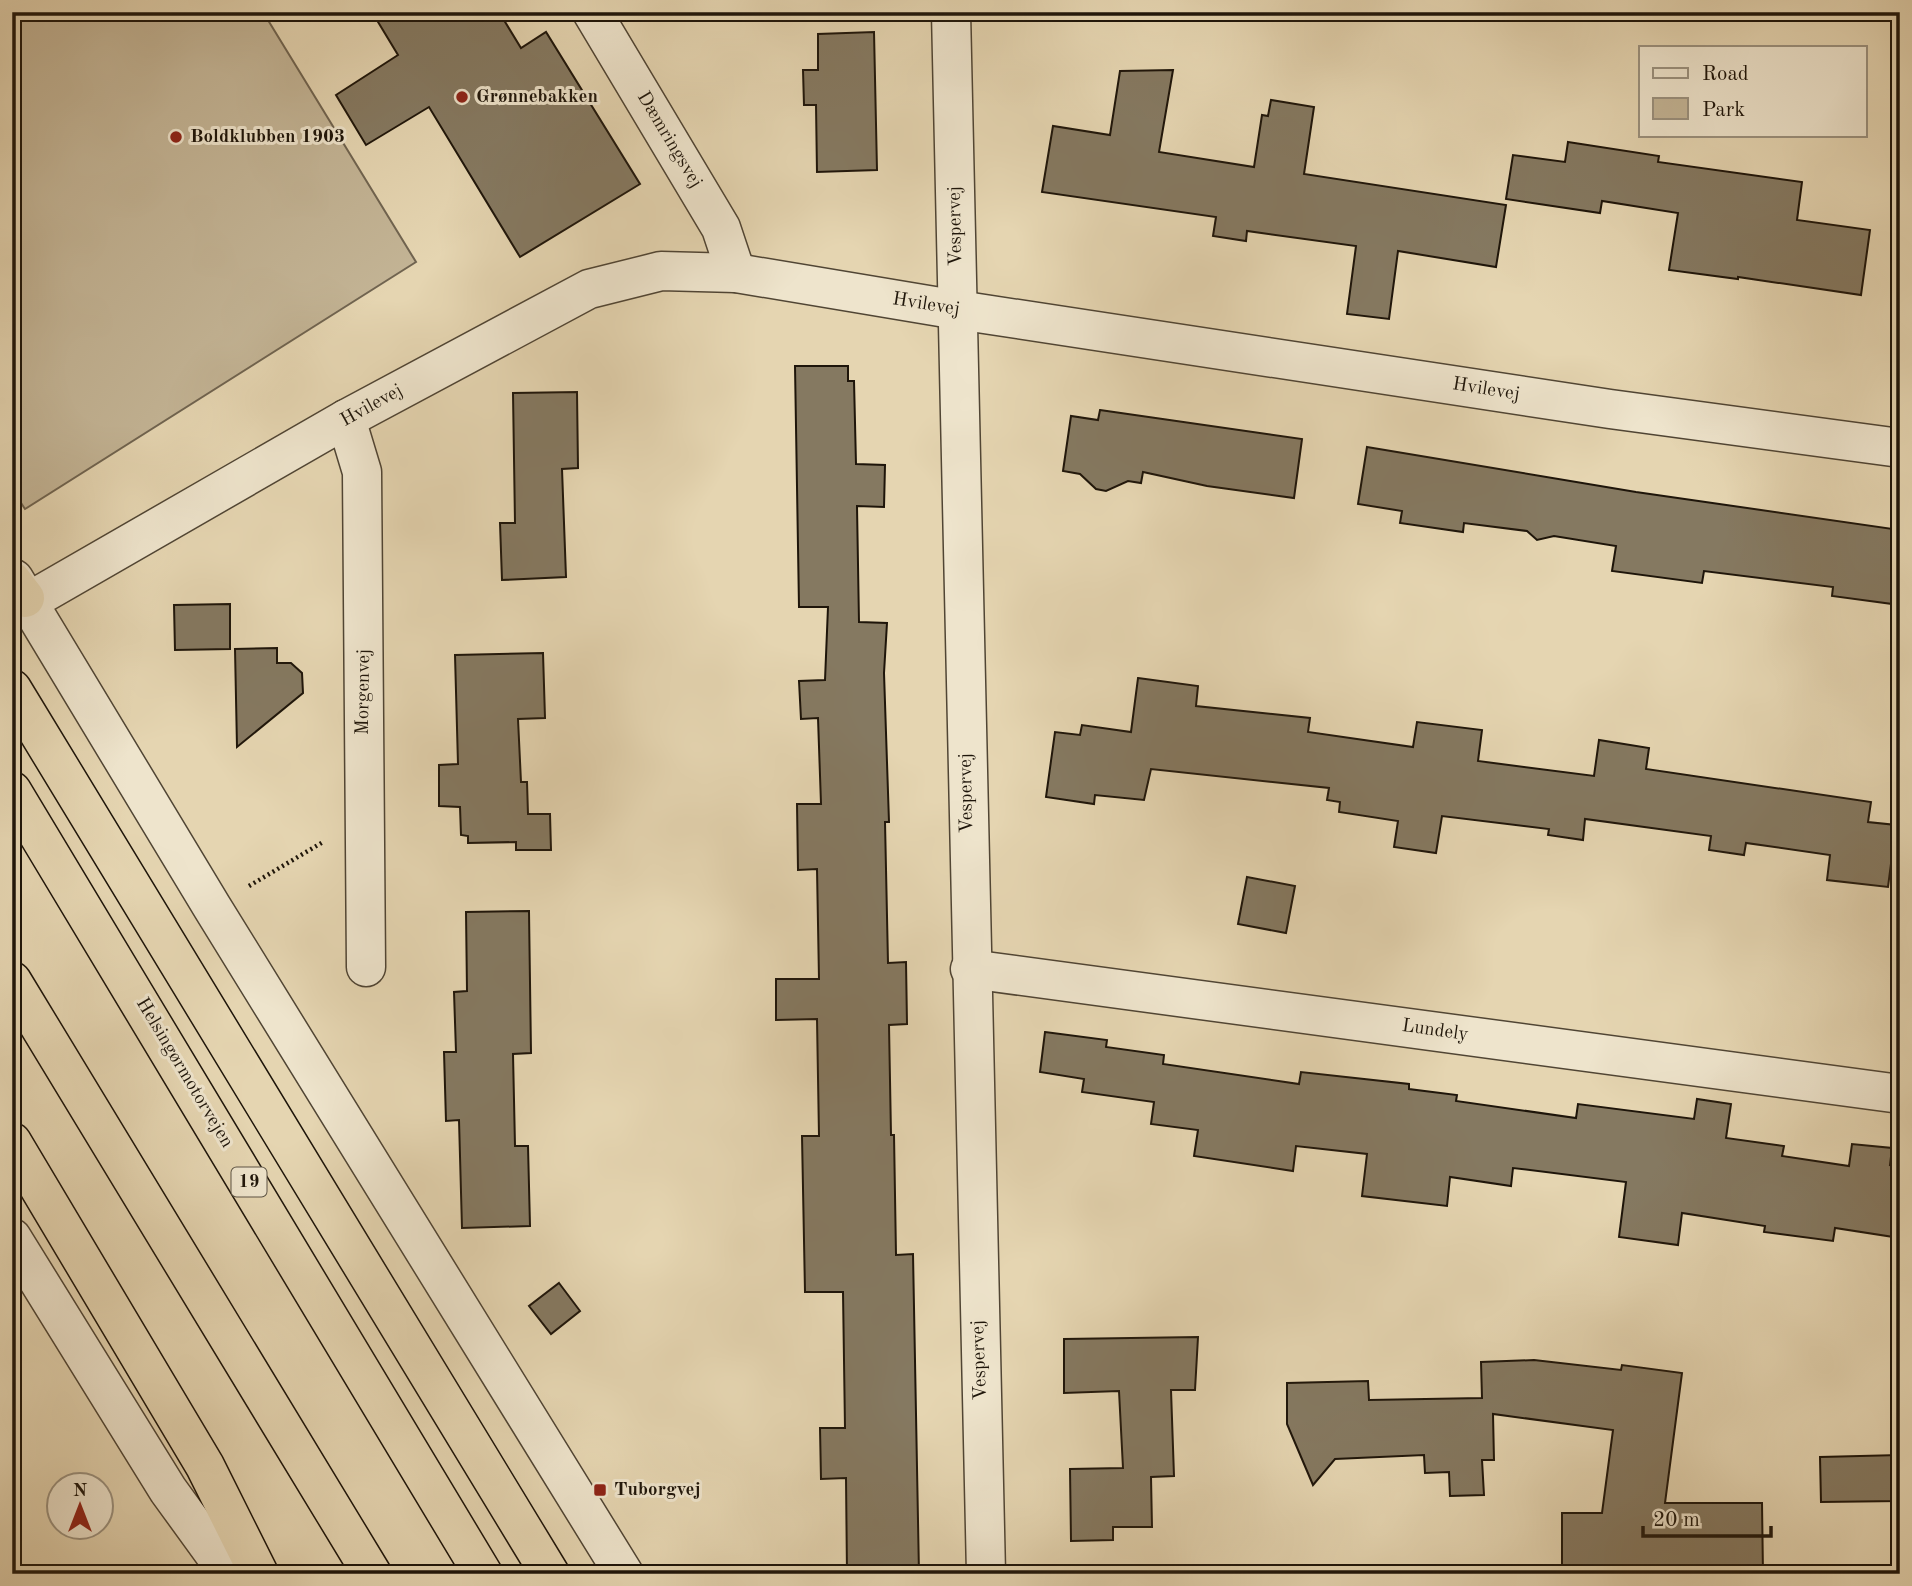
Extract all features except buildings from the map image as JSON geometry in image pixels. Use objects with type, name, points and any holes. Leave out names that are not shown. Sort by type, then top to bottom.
[{"type":"highway","points":[[12,689],[550,1574]]},
{"type":"highway","name":"Helsingørmotorvejen","points":[[12,791],[484,1574]]},
{"type":"highway","points":[[12,981],[372,1574]]},
{"type":"highway","points":[[12,1142],[205,1466],[259,1574]]},
{"type":"street","name":"Dæmringsvej","points":[[592,12],[721,228],[736,273]]},
{"type":"street","name":"Vespervej","points":[[951,12],[970,969],[986,1574]]},
{"type":"street","name":"Hvilevej","points":[[19,589],[589,289],[661,271],[736,273],[958,310],[1610,409],[1900,449]]},
{"type":"street","name":"Morgenvej","points":[[346,419],[362,472],[366,594],[362,819],[366,967]]},
{"type":"street","points":[[19,589],[624,1574]]},
{"type":"street","name":"Lundely","points":[[970,969],[1900,1094]]},
{"type":"street","points":[[12,1238],[25,1287],[229,1574]]},
{"type":"path","points":[[212,907],[362,819]]},
{"type":"green space","name":"Boldklubben 1903","points":[[12,12],[263,12],[416,262],[25,509],[12,489]]},
{"type":"place","name":"Grønnebakken","points":[[462,97]]},
{"type":"place","name":"Boldklubben 1903","points":[[176,137]]},
{"type":"place","name":"Tuborgvej","points":[[600,1490]]}]
